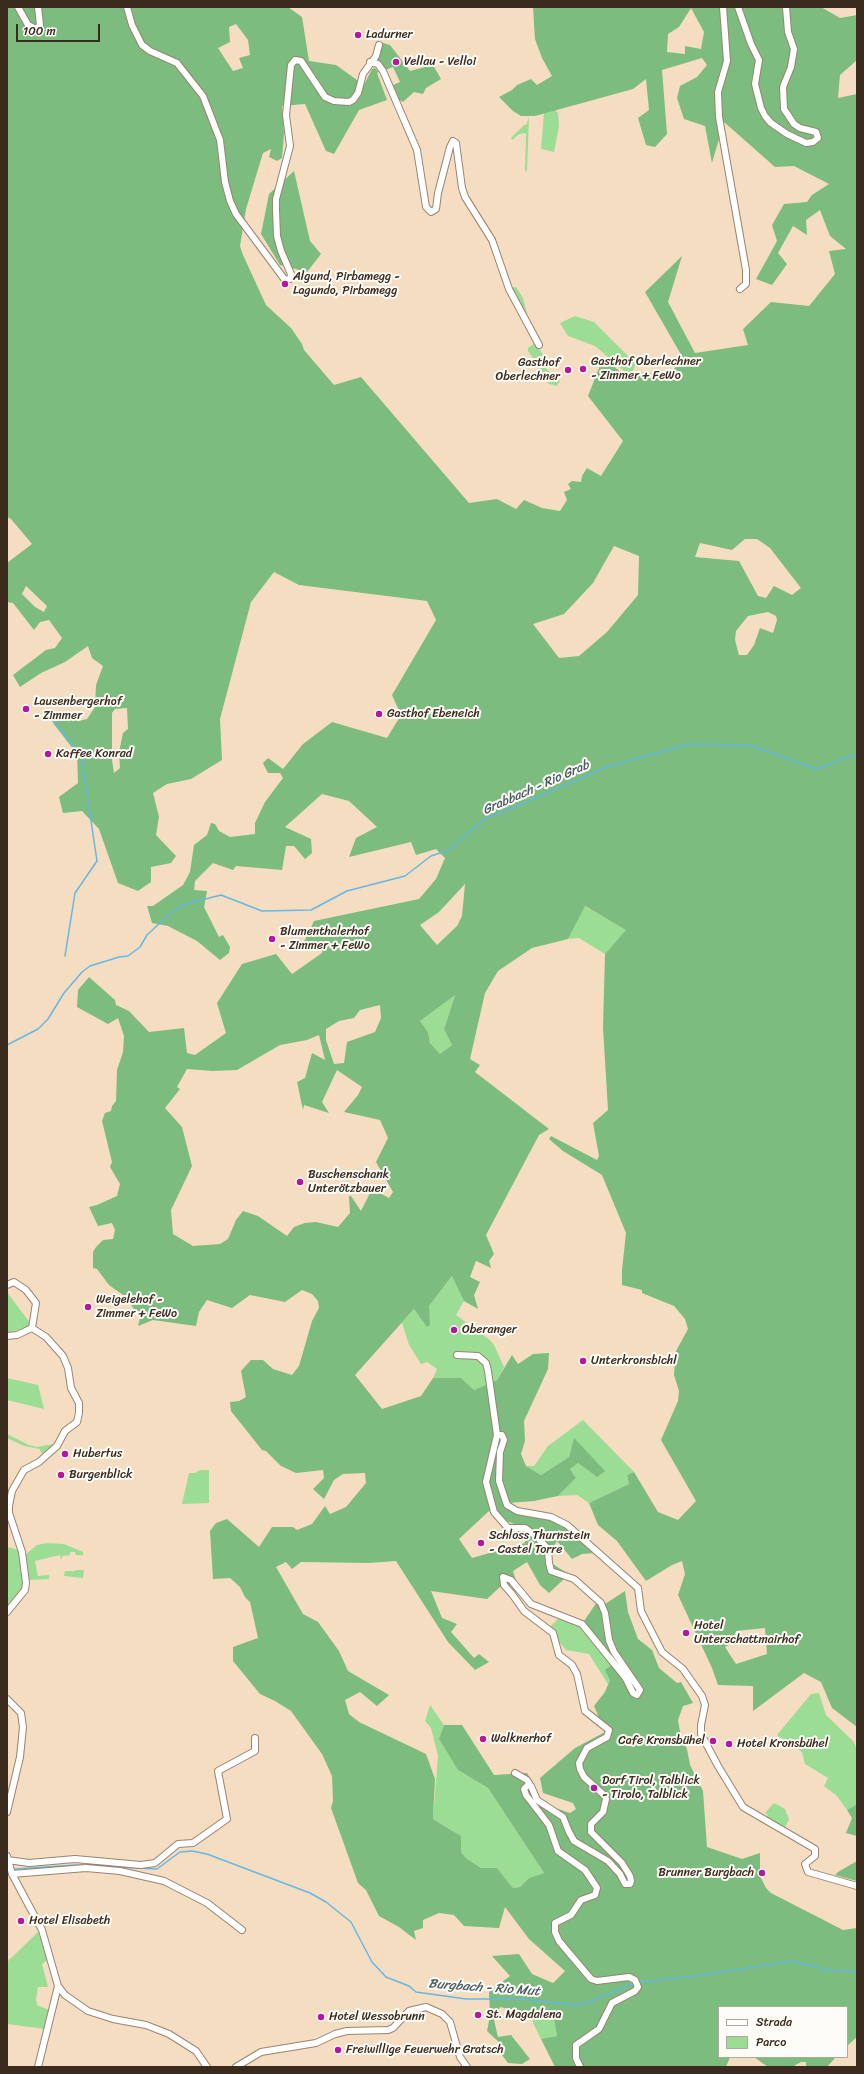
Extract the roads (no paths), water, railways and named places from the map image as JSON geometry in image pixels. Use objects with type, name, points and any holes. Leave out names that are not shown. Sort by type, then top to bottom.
[{"type":"street","points":[[18,7],[28,25],[36,29],[40,25],[38,7]]},
{"type":"street","points":[[127,7],[132,26],[142,45],[177,63],[203,96],[220,140],[225,182],[230,202],[236,214],[284,280],[290,279],[291,274],[277,236],[276,199],[290,146],[286,115],[291,65],[295,60],[301,60],[325,97],[334,101],[349,102],[356,97],[363,74],[370,62],[376,56],[379,45]]},
{"type":"street","points":[[723,7],[728,61],[718,92],[718,117],[746,270],[746,284],[740,289]]},
{"type":"street","points":[[738,7],[751,44],[759,60],[755,84],[761,108],[765,116],[771,123],[787,134],[806,143],[813,142],[818,138],[816,132],[800,128],[794,124],[784,109],[783,87],[791,67],[794,49],[788,32],[786,7]]},
{"type":"street","points":[[370,62],[378,64],[382,71],[418,150],[426,207],[431,212],[436,209],[438,193],[450,147],[453,141],[456,143],[465,197],[492,240],[509,289],[539,345]]},
{"type":"street","points":[[7,1285],[14,1282],[26,1290],[36,1303],[32,1328]]},
{"type":"street","points":[[7,1336],[17,1335],[32,1328]]},
{"type":"street","points":[[7,1612],[25,1590],[26,1583],[22,1552],[10,1513],[9,1506],[12,1491],[24,1470],[39,1462],[57,1446],[65,1431],[77,1422],[79,1413],[79,1403],[71,1388],[68,1368],[63,1356],[46,1337],[32,1328]]},
{"type":"street","points":[[457,1355],[478,1356],[486,1363],[488,1371],[497,1435],[486,1482],[494,1512],[508,1528],[525,1528],[536,1536],[548,1549],[548,1563],[551,1571],[574,1579],[601,1603],[605,1613],[609,1640],[614,1652],[640,1688],[638,1694],[634,1693],[625,1677],[582,1624],[531,1604],[511,1580],[503,1578],[504,1585],[524,1611],[553,1633],[559,1655],[572,1665],[577,1674],[585,1711],[609,1730],[607,1737],[587,1748],[579,1763],[584,1777],[605,1796],[606,1799],[603,1812],[591,1824],[591,1832],[622,1863],[630,1876],[631,1883],[625,1884],[620,1874],[608,1861],[574,1841],[563,1816],[537,1800],[530,1785],[515,1772]]},
{"type":"street","points":[[497,1435],[502,1435],[504,1440],[500,1452],[499,1481],[507,1505],[517,1511],[551,1517],[567,1525],[638,1588],[640,1592],[640,1611],[662,1652],[684,1669],[702,1696],[704,1705],[701,1734],[743,1808],[812,1846],[816,1854],[805,1864],[808,1872],[857,1886]]},
{"type":"street","points":[[7,1699],[21,1713],[24,1727],[21,1751],[7,1812]]},
{"type":"street","points":[[207,2067],[196,2051],[169,2034],[146,2025],[88,2011],[65,1995],[58,1986],[42,1930],[12,1874],[8,1858],[29,1863],[75,1859],[141,1865],[155,1863],[178,1844],[193,1843],[227,1819],[218,1771],[255,1751],[255,1738]]},
{"type":"street","points":[[530,1785],[525,1787],[524,1792],[549,1825],[558,1851],[585,1870],[597,1888],[595,1895],[581,1900],[571,1915],[554,1923],[553,1927],[557,1936],[591,1980],[597,1981],[629,1977],[635,1980],[638,1987],[635,1991],[612,2003],[598,2029],[576,2045],[576,2058],[580,2067]]},
{"type":"street","points":[[12,1874],[86,1868],[120,1871],[164,1881],[207,1903],[242,1930]]},
{"type":"street","points":[[38,2067],[58,1986]]},
{"type":"street","points":[[236,2067],[261,2052],[316,2043],[347,2030],[388,2030],[393,2028],[409,2011],[426,2007],[442,2014],[450,2022],[460,2057],[467,2067]]},
{"type":"waterway","points":[[52,720],[81,754],[97,861],[75,893],[65,956]]},
{"type":"waterway","name":"Grabbach - Rio Grab","points":[[7,1045],[38,1029],[48,1019],[64,993],[82,972],[90,966],[119,957],[128,956],[140,947],[147,935],[182,905],[221,895],[262,911],[311,910],[347,891],[405,876],[431,856],[449,850],[482,821],[606,767],[689,744],[749,745],[816,769],[857,754]]},
{"type":"waterway","name":"Burgbach - Rio Mut","points":[[15,1869],[76,1865],[157,1869],[180,1852],[192,1851],[207,1854],[310,1893],[326,1902],[351,1922],[372,1962],[386,1977],[409,1986],[416,1992],[466,1999],[521,1999],[574,2005],[587,2003],[635,1983]]},
{"type":"waterway","name":"Burgbach - Rio Mut","points":[[638,1982],[689,1977],[793,1961],[826,1970],[857,1972]]},
{"type":"place","name":"Ladurner","points":[[358,35]]},
{"type":"place","name":"Vellau - Velloi","points":[[396,62]]},
{"type":"place","name":"Algund, Pirbamegg - Lagundo, Pirbamegg","points":[[285,284]]},
{"type":"place","name":"Gasthof Oberlechner - Zimmer + FeWo","points":[[583,369]]},
{"type":"place","name":"Gasthof Oberlechner","points":[[568,370]]},
{"type":"place","name":"Lausenbergerhof - Zimmer","points":[[26,709]]},
{"type":"place","name":"Gasthof Ebeneich","points":[[379,714]]},
{"type":"place","name":"Kaffee Konrad","points":[[48,754]]},
{"type":"place","name":"Blumenthalerhof - Zimmer + FeWo","points":[[272,939]]},
{"type":"place","name":"Buschenschank Unterötzbauer","points":[[300,1182]]},
{"type":"place","name":"Weigelehof - Zimmer + FeWo","points":[[88,1307]]},
{"type":"place","name":"Oberanger","points":[[454,1330]]},
{"type":"place","name":"Unterkronsbichl","points":[[583,1361]]},
{"type":"place","name":"Hubertus","points":[[65,1454]]},
{"type":"place","name":"Burgenblick","points":[[61,1475]]},
{"type":"place","name":"Schloss Thurnstein - Castel Torre","points":[[481,1543]]},
{"type":"place","name":"Hotel Unterschattmairhof","points":[[686,1633]]},
{"type":"place","name":"Walknerhof","points":[[483,1739]]},
{"type":"place","name":"Cafe Kronsbühel","points":[[713,1741]]},
{"type":"place","name":"Hotel Kronsbühel","points":[[729,1744]]},
{"type":"place","name":"Dorf Tirol, Talblick - Tirolo, Talblick","points":[[594,1788]]},
{"type":"place","name":"Brunner Burgbach","points":[[762,1873]]},
{"type":"place","name":"Hotel Elisabeth","points":[[21,1921]]},
{"type":"place","name":"St. Magdalena","points":[[478,2015]]},
{"type":"place","name":"Hotel Wessobrunn","points":[[321,2017]]},
{"type":"place","name":"Freiwillige Feuerwehr Gratsch","points":[[338,2050]]}]
